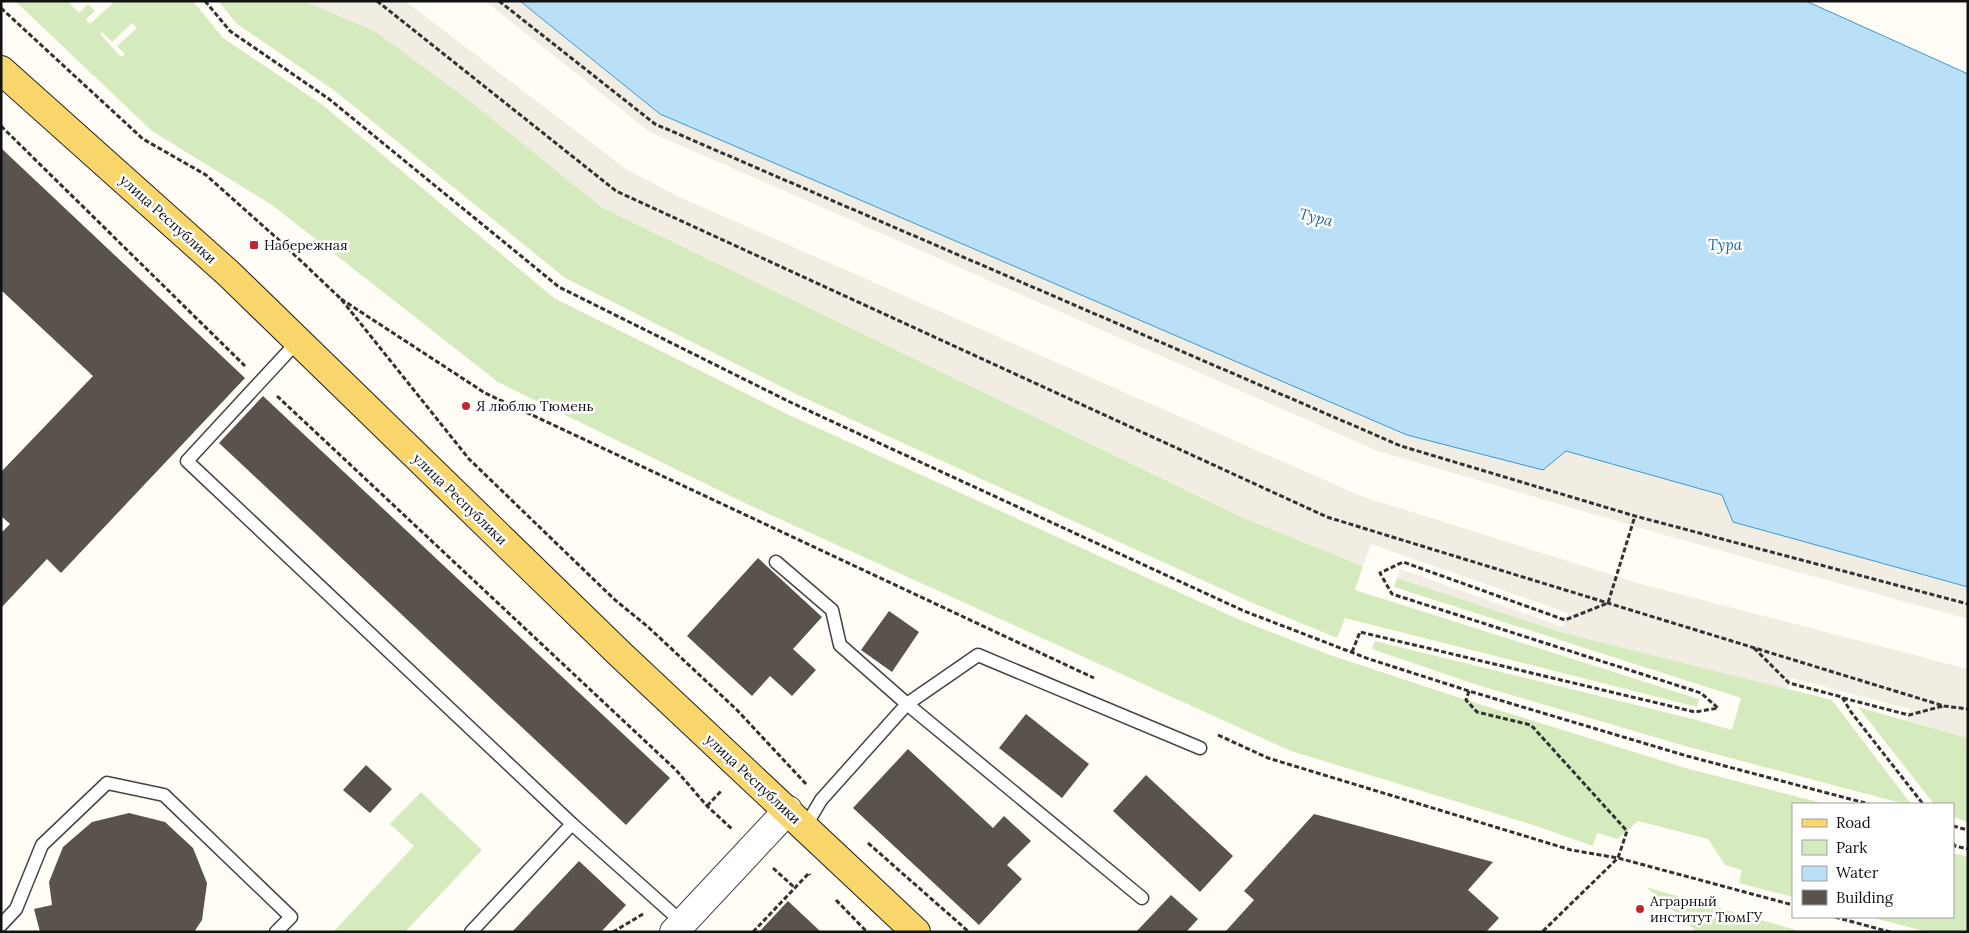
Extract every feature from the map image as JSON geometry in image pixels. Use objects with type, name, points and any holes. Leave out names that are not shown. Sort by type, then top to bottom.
[{"type":"main road","name":"улица Республики","points":[[1,70],[228,273],[621,656],[916,932]]},
{"type":"street","points":[[678,927],[796,819]]},
{"type":"lane","points":[[298,341],[188,461],[572,824],[678,927]]},
{"type":"lane","points":[[776,562],[832,610],[840,645],[907,704],[1142,898]]},
{"type":"lane","points":[[796,819],[820,800],[907,704],[978,655],[1200,748]]},
{"type":"lane","points":[[1,925],[16,909],[42,845],[107,783],[164,795],[291,917],[276,932]]},
{"type":"lane","points":[[471,932],[572,824]]},
{"type":"path","points":[[205,1],[230,31],[329,99],[559,287],[792,403],[1235,607],[1352,652],[1469,691],[1687,756],[1865,803]]},
{"type":"path","points":[[377,1],[616,191],[1327,517],[1944,706],[1968,709]]},
{"type":"path","points":[[499,1],[655,124],[1401,446],[1635,516],[1968,604]]},
{"type":"path","points":[[1,8],[143,140],[206,175],[341,299],[469,459],[615,600],[647,626],[737,710],[820,800]]},
{"type":"path","points":[[1,126],[261,381],[676,770],[706,806],[731,828]]},
{"type":"path","points":[[341,299],[485,393],[1097,678]]},
{"type":"path","points":[[1608,603],[1635,516]]},
{"type":"path","points":[[1352,652],[1360,632],[1695,712],[1718,708],[1701,693],[1392,594],[1380,573],[1403,562],[1565,620],[1608,603]]},
{"type":"path","points":[[1754,647],[1789,683],[1909,715],[1944,706]]},
{"type":"path","points":[[1469,691],[1466,700],[1477,712],[1531,725],[1627,830],[1618,858],[1542,932]]},
{"type":"path","points":[[1842,697],[1851,712],[1923,803]]},
{"type":"path","points":[[1214,733],[1268,758],[1571,850],[1618,858],[1792,905]]},
{"type":"path","points":[[1954,826],[1968,830]]},
{"type":"path","points":[[864,840],[969,932]]},
{"type":"path","points":[[1954,844],[1968,849]]},
{"type":"path","points":[[753,932],[809,873]]},
{"type":"path","points":[[1839,918],[1890,932]]},
{"type":"green space","points":[[15,1],[68,1],[79,13],[88,4],[95,11],[86,19],[90,24],[113,3],[112,1],[193,1],[223,38],[324,106],[554,298],[787,414],[1240,620],[1330,655],[1466,700],[1689,769],[1822,803],[1792,803],[1792,897],[1739,883],[1742,870],[1725,865],[1708,839],[1638,821],[1618,839],[1597,833],[1593,846],[1533,825],[1291,751],[749,505],[498,382],[272,205],[152,131]],"holes":[[[132,23],[137,28],[117,46],[125,54],[121,57],[100,34],[102,32],[112,42]]]},
{"type":"green space","points":[[218,1],[304,1],[375,31],[470,101],[603,208],[1244,518],[1363,566],[1355,590],[1699,699],[1697,707],[1345,618],[1337,638],[1248,601],[796,394],[565,278],[335,91],[237,24]]},
{"type":"green space","points":[[1397,578],[1561,632],[1832,700],[1910,803],[1901,803],[1685,746],[1474,684],[1372,649],[1375,641],[1732,730],[1741,698],[1394,587]]},
{"type":"green space","points":[[1858,707],[1968,738],[1968,822],[1954,817],[1954,803],[1933,803]]},
{"type":"green space","points":[[421,792],[482,850],[405,932],[333,932],[414,846],[390,824]]},
{"type":"green space","points":[[1954,853],[1968,857],[1968,932],[1928,932],[1874,918],[1954,918]]},
{"type":"green space","points":[[1646,887],[1803,932],[1697,932]]},
{"type":"shaded area","points":[[304,1],[405,1],[626,169],[677,196],[1361,496],[1641,584],[1968,669],[1968,738],[1907,720],[1910,709],[1791,678],[1787,689],[1561,632],[1397,578],[1400,569],[1563,627],[1568,613],[1371,544],[1363,566],[1245,518],[603,208],[470,101],[375,31]]},
{"type":"shaded area","points":[[485,1],[520,1],[660,114],[1566,451],[1722,495],[1733,522],[1968,587],[1968,619],[1675,538],[1378,451],[650,132]]},
{"type":"water","name":"Тура","points":[[520,1],[1806,1],[1968,74],[1968,587],[1733,522],[1722,495],[1566,451],[1543,470],[1407,435],[660,114]]},
{"type":"building","points":[[1,148],[245,378],[61,573],[47,559],[1,608],[1,533],[10,524],[1,516],[1,472],[93,376],[1,290]]},
{"type":"building","points":[[263,396],[670,778],[626,825],[219,443]]},
{"type":"building","points":[[758,558],[822,617],[793,649],[816,670],[792,696],[770,676],[752,696],[687,636]]},
{"type":"building","points":[[889,611],[919,632],[892,672],[861,650]]},
{"type":"building","points":[[1026,714],[1089,764],[1062,798],[999,748]]},
{"type":"building","points":[[908,749],[993,828],[1004,816],[1031,841],[1007,865],[1022,879],[979,925],[853,808]]},
{"type":"building","points":[[366,765],[392,789],[370,813],[343,790]]},
{"type":"building","points":[[1146,775],[1233,856],[1200,892],[1113,811]]},
{"type":"building","points":[[129,813],[165,822],[193,848],[207,883],[202,920],[194,932],[40,932],[34,909],[52,905],[49,882],[63,847],[92,822]]},
{"type":"building","points":[[1314,814],[1493,862],[1468,890],[1499,918],[1486,932],[1225,932],[1254,900],[1244,891]]},
{"type":"building","points":[[579,861],[626,905],[601,932],[512,932]]},
{"type":"building","points":[[1171,895],[1198,919],[1186,932],[1136,932]]},
{"type":"building","points":[[788,901],[821,932],[759,932]]},
{"type":"place","name":"Набережная","points":[[254,245]]},
{"type":"place","name":"Я люблю Тюмень","points":[[466,406]]},
{"type":"place","name":"Аграрный институт ТюмГУ","points":[[1640,909]]}]
